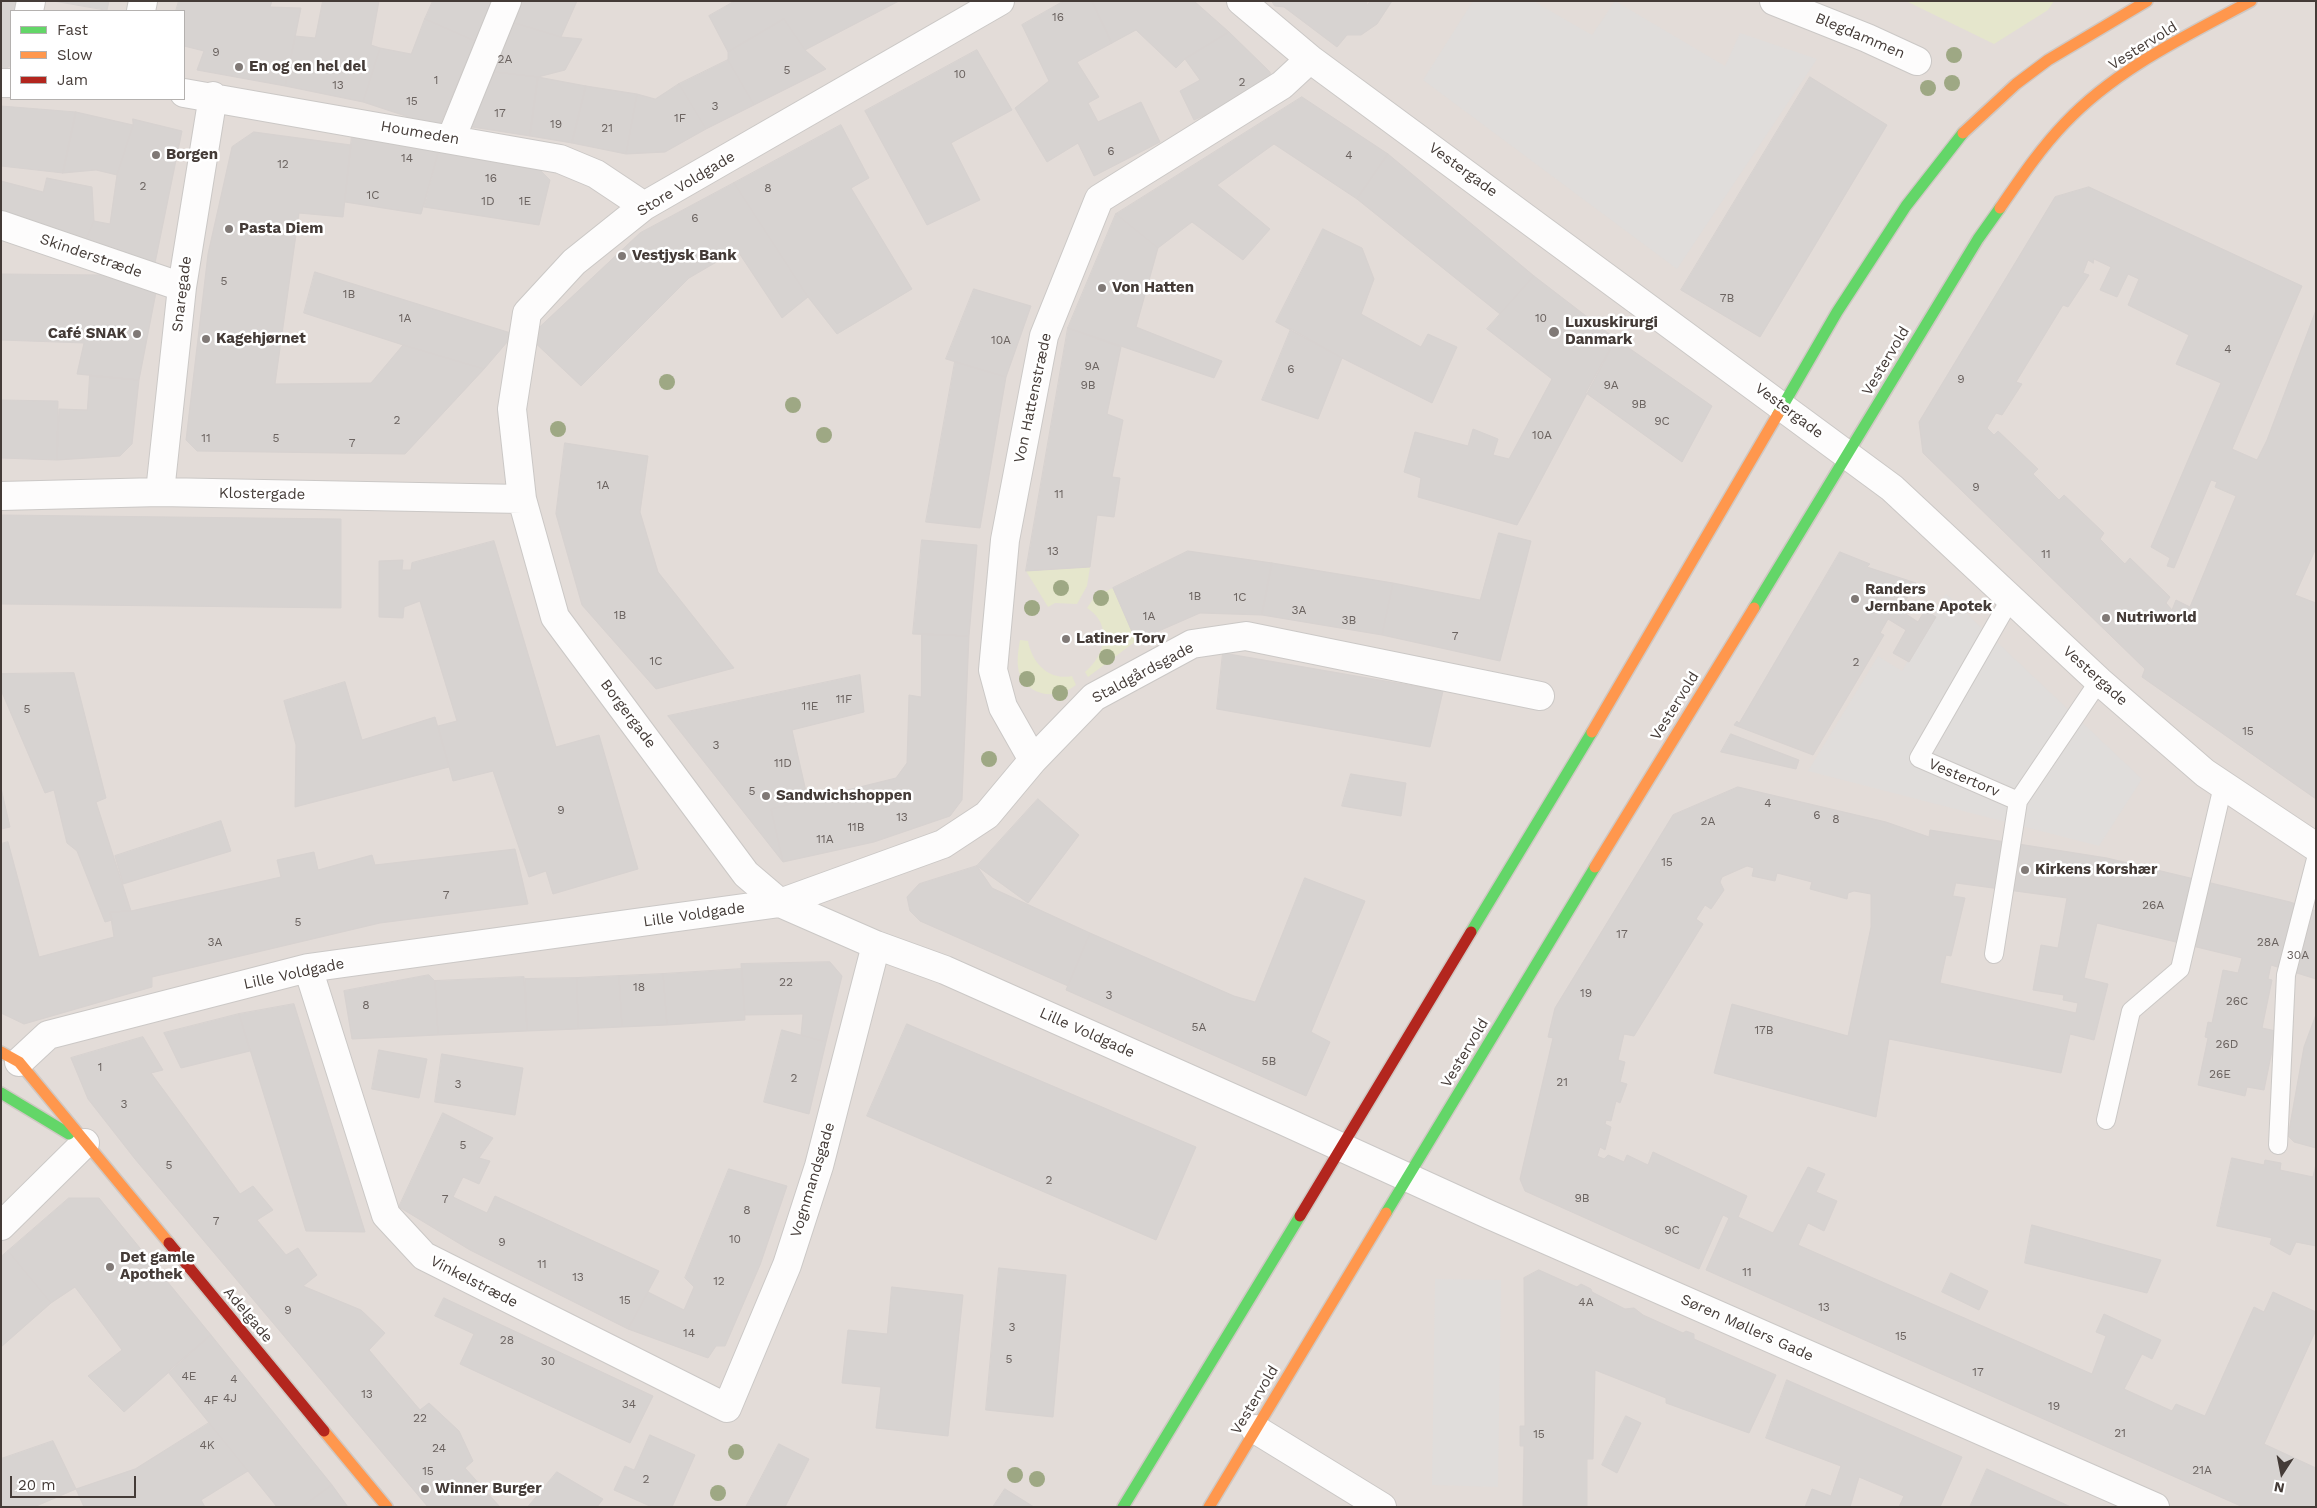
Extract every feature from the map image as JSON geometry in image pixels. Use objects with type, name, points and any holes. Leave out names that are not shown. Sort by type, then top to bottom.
[{"type":"main road","points":[[1124,1507],[1602,716],[1837,312],[1906,206],[1968,127],[2016,84],[2048,60],[2147,1]]},
{"type":"main road","name":"Vestervold","points":[[1209,1507],[1676,731],[1978,239],[2028,168],[2065,123],[2117,78],[2166,46],[2251,1]]},
{"type":"main road","name":"Adelgade","points":[[10,1057],[85,1143],[387,1507]]},
{"type":"main road","name":"Adelgade","points":[[1,1093],[85,1143]]},
{"type":"street","points":[[451,139],[507,1]]},
{"type":"street","name":"Store Voldgade","points":[[522,499],[512,409],[527,314],[574,262],[644,206],[1000,1]]},
{"type":"street","name":"Vestergade","points":[[1240,1],[1310,59],[1897,492],[2099,680],[2205,774],[2316,847]]},
{"type":"street","name":"Blegdammen","points":[[1774,1],[1867,38],[1917,61]]},
{"type":"street","name":"Von Hattenstræde","points":[[1033,760],[1003,707],[993,670],[1005,540],[1044,336],[1099,199],[1282,85],[1310,59]]},
{"type":"street","name":"Houmeden","points":[[185,93],[213,96],[560,159],[596,174],[644,206]]},
{"type":"street","name":"Snaregade","points":[[160,492],[182,287],[213,96]]},
{"type":"street","name":"Skinderstræde","points":[[1,225],[182,287]]},
{"type":"street","name":"Klostergade","points":[[1,496],[160,492],[522,499]]},
{"type":"street","name":"Borgergade","points":[[522,499],[555,617],[746,874],[780,903]]},
{"type":"street","name":"Staldgårdsgade","points":[[780,903],[943,844],[987,815],[1033,760],[1094,697],[1192,644],[1246,636],[1540,696]]},
{"type":"street","name":"Lille Voldgade","points":[[10,1057],[48,1035],[308,968],[780,903],[876,945],[945,970],[1341,1148]]},
{"type":"street","name":"Vognmandsgade","points":[[727,1408],[787,1265],[819,1166],[876,945]]},
{"type":"street","name":"Vinkelstræde","points":[[308,968],[386,1215],[424,1256],[727,1408]]},
{"type":"street","points":[[1,1226],[85,1143]]},
{"type":"street","name":"Søren Møllers Gade","points":[[1341,1148],[2155,1507]]},
{"type":"street","points":[[1255,1429],[1382,1507]]},
{"type":"lane","name":"Vestertorv","points":[[2011,598],[1919,758],[2018,801],[2099,680]]},
{"type":"lane","points":[[2106,1120],[2131,1011],[2180,969],[2223,786]]},
{"type":"lane","points":[[1994,954],[2018,801]]},
{"type":"lane","points":[[2278,1145],[2286,975],[2316,859]]},
{"type":"shaded area","points":[[1,1],[2316,1],[2316,1507],[1,1507]]},
{"type":"shaded area","points":[[1473,1],[1533,1],[1592,35],[1615,1],[1725,66],[1740,33],[1817,59],[1677,269],[1423,80]]},
{"type":"shaded area","points":[[1946,594],[2142,779],[2099,846],[1808,771],[1878,656],[1902,671]]},
{"type":"shaded area","points":[[1435,1279],[1501,1280],[1498,1487],[1432,1485]]},
{"type":"green space","points":[[1906,1],[2054,1],[2048,10],[1994,44]]},
{"type":"green space","points":[[1090,567],[1087,586],[1077,604],[1055,603],[1048,607],[1026,571]]},
{"type":"green space","points":[[1113,588],[1136,641],[1088,677],[1085,672],[1097,658],[1101,649],[1103,631],[1100,622],[1087,608],[1095,596]]},
{"type":"green space","points":[[1020,640],[1028,641],[1033,656],[1043,669],[1056,676],[1072,676],[1076,685],[1069,690],[1053,694],[1045,694],[1031,688],[1020,675],[1018,667]]},
{"type":"building","points":[[1,1],[22,1],[20,10],[10,10],[10,66],[1,72]]},
{"type":"building","points":[[54,1],[109,1],[107,10]]},
{"type":"building","points":[[179,1],[272,1],[270,7],[301,8],[285,86],[197,70],[204,51],[185,46],[185,10],[176,10]]},
{"type":"building","points":[[323,1],[379,1],[371,45],[380,48],[363,102],[285,86],[295,36],[315,38]]},
{"type":"building","points":[[433,1],[493,1],[475,41],[425,19]]},
{"type":"building","points":[[516,1],[577,1],[561,37],[508,21]]},
{"type":"building","points":[[735,1],[899,1],[805,50],[784,19],[728,52],[709,16]]},
{"type":"building","points":[[1064,1],[1092,1],[1112,43],[1077,62],[1099,97],[1088,103],[1098,122],[1141,102],[1160,142],[1094,176],[1078,143],[1047,162],[1015,108],[1049,81],[1022,25]]},
{"type":"building","points":[[1092,1],[1194,1],[1229,32],[1185,59],[1176,68],[1136,30],[1112,43]]},
{"type":"building","points":[[1272,1],[1367,1],[1367,6],[1370,1],[1392,1],[1377,24],[1361,35],[1347,35],[1337,47],[1284,7],[1275,6]]},
{"type":"building","points":[[425,19],[475,41],[439,127],[363,102],[380,48],[411,54]]},
{"type":"building","points":[[784,19],[805,50],[826,69],[754,105],[728,60],[728,52]]},
{"type":"building","points":[[508,21],[561,37],[582,39],[565,70],[538,77],[486,71]]},
{"type":"building","points":[[1229,32],[1270,72],[1271,83],[1247,97],[1194,120],[1180,91],[1200,80],[1185,59]]},
{"type":"building","points":[[977,50],[1012,110],[951,143],[980,200],[927,225],[865,111]]},
{"type":"building","points":[[728,60],[754,105],[706,129],[679,84]]},
{"type":"building","points":[[486,71],[538,77],[530,136],[472,127]]},
{"type":"building","points":[[538,77],[586,86],[572,143],[530,136]]},
{"type":"building","points":[[1810,77],[1887,125],[1760,337],[1681,290]]},
{"type":"building","points":[[679,84],[706,129],[665,152],[626,154],[637,94],[655,99]]},
{"type":"building","points":[[586,86],[637,94],[626,154],[572,143]]},
{"type":"building","points":[[1302,97],[1388,154],[1357,199],[1274,144],[1217,185],[1270,229],[1243,260],[1192,222],[1158,248],[1116,214]]},
{"type":"building","points":[[1,106],[76,112],[63,173],[1,166]]},
{"type":"building","points":[[76,112],[133,125],[117,175],[96,170],[63,173]]},
{"type":"building","points":[[133,119],[182,131],[154,268],[83,246],[94,221],[110,224],[117,175],[133,125]]},
{"type":"building","points":[[841,125],[869,178],[851,188],[912,289],[837,334],[808,297],[734,183]]},
{"type":"building","points":[[254,132],[351,145],[343,217],[299,213],[275,384],[371,383],[403,345],[484,369],[405,454],[197,451],[186,440],[208,254],[232,147]]},
{"type":"building","points":[[352,135],[439,150],[421,214],[345,202]]},
{"type":"building","points":[[439,150],[534,164],[550,180],[539,225],[424,207]]},
{"type":"building","points":[[1388,154],[1534,276],[1500,314],[1357,199]]},
{"type":"building","points":[[47,178],[92,187],[94,221],[83,246],[1,217],[1,181],[43,192]]},
{"type":"building","points":[[734,183],[808,297],[782,318],[737,250],[689,278],[581,386],[529,337],[640,233]]},
{"type":"building","points":[[2089,187],[2302,286],[2232,449],[2257,460],[2267,440],[2316,310],[2316,548],[2295,595],[2316,603],[2316,799],[2142,677],[2145,669],[1923,453],[1919,422],[2055,197]],"holes":[[[2094,259],[2111,267],[2100,290],[2117,297],[2128,274],[2139,279],[2128,305],[2189,335],[2176,364],[2221,383],[2151,547],[2170,558],[2167,566],[2174,568],[2211,480],[2217,482],[2215,487],[2236,496],[2190,607],[2176,600],[2172,610],[2166,603],[2170,597],[2130,558],[2125,564],[2100,539],[2104,533],[2064,495],[2059,500],[2033,474],[2038,469],[1998,431],[1994,435],[1987,428],[1996,413],[2002,415],[2022,384],[2016,382],[2063,305],[2068,307],[2089,275],[2083,273],[2088,260],[2093,263]]]},
{"type":"building","points":[[1116,214],[1158,248],[1136,327],[1222,361],[1214,378],[1068,328]]},
{"type":"building","points":[[1323,229],[1362,248],[1374,279],[1361,314],[1421,347],[1428,334],[1457,347],[1432,403],[1342,358],[1276,322]]},
{"type":"building","points":[[315,272],[514,334],[484,369],[403,345],[304,313]]},
{"type":"building","points":[[1,274],[103,275],[157,287],[139,380],[77,374],[84,343],[1,340]]},
{"type":"building","points":[[1534,276],[1616,339],[1517,525],[1418,497],[1421,478],[1404,472],[1415,432],[1468,446],[1473,429],[1498,439],[1493,455],[1509,459],[1552,379],[1487,329]]},
{"type":"building","points":[[974,289],[1031,306],[1006,377],[946,359]]},
{"type":"building","points":[[1068,328],[1121,347],[1107,414],[1123,420],[1112,477],[1120,478],[1114,517],[1097,515],[1090,567],[1026,571]]},
{"type":"building","points":[[1291,329],[1342,358],[1318,419],[1262,400]]},
{"type":"building","points":[[1616,339],[1712,406],[1682,462],[1586,393]]},
{"type":"building","points":[[955,362],[1006,377],[980,528],[926,522]]},
{"type":"building","points":[[90,376],[139,380],[132,444],[120,456],[57,460],[59,409],[87,410]]},
{"type":"building","points":[[1,400],[58,401],[57,460],[1,458]]},
{"type":"building","points":[[565,443],[648,456],[640,512],[658,572],[734,668],[656,689],[582,605],[556,514]]},
{"type":"building","points":[[1,515],[341,519],[341,608],[1,604]]},
{"type":"building","points":[[1499,533],[1531,541],[1500,661],[1382,635],[1393,583],[1480,600]]},
{"type":"building","points":[[922,540],[977,545],[969,636],[913,634]]},
{"type":"building","points":[[494,541],[556,747],[599,735],[638,869],[553,894],[546,871],[529,877],[493,771],[453,781],[438,726],[457,721],[420,601],[404,607],[403,618],[379,617],[379,561],[403,560],[402,570],[411,570],[412,563]]},
{"type":"building","points":[[1188,551],[1272,563],[1262,615],[1200,613],[1136,641],[1113,588]]},
{"type":"building","points":[[1840,552],[1870,564],[1867,567],[1916,583],[1900,610],[1918,622],[1925,610],[1936,617],[1909,662],[1893,653],[1906,630],[1888,619],[1880,633],[1884,635],[1813,755],[1734,725],[1737,721],[1739,723]]},
{"type":"building","points":[[1272,563],[1393,583],[1382,635],[1262,615]]},
{"type":"building","points":[[922,634],[969,636],[962,800],[950,816],[874,842],[783,862],[771,809],[896,778],[907,763],[909,695],[921,697]]},
{"type":"building","points":[[1223,653],[1443,691],[1430,747],[1217,709]]},
{"type":"building","points":[[74,673],[106,798],[96,802],[131,911],[110,912],[112,920],[105,922],[77,851],[67,843],[54,790],[45,793],[1,690],[1,674]]},
{"type":"building","points":[[860,675],[864,712],[792,730],[808,800],[771,809],[783,862],[668,716]]},
{"type":"building","points":[[345,682],[362,740],[435,717],[449,767],[295,807],[296,745],[284,701]]},
{"type":"building","points":[[1731,734],[1799,760],[1796,769],[1721,752]]},
{"type":"building","points":[[1351,774],[1406,783],[1401,816],[1342,806]]},
{"type":"building","points":[[1738,787],[1886,822],[1929,837],[1930,830],[2107,858],[2290,902],[2316,911],[2316,979],[2271,965],[2268,979],[2272,980],[2262,1028],[2276,1031],[2264,1090],[2247,1087],[2245,1096],[2198,1085],[2208,1038],[2205,1037],[2208,1022],[2212,1023],[2223,970],[2238,973],[2242,958],[2097,923],[2084,978],[2108,984],[2094,1040],[2070,1034],[2061,1073],[1889,1039],[1876,1117],[1714,1073],[1732,1004],[1848,1036],[1871,927],[1871,894],[1854,891],[1848,893],[1847,899],[1810,889],[1812,882],[1777,873],[1775,881],[1752,876],[1754,868],[1747,866],[1722,877],[1720,882],[1724,890],[1711,909],[1705,905],[1696,919],[1703,924],[1634,1036],[1624,1034],[1618,1060],[1625,1062],[1620,1082],[1627,1084],[1620,1103],[1616,1101],[1611,1121],[1606,1120],[1605,1124],[1611,1127],[1605,1150],[1600,1147],[1597,1156],[1604,1159],[1608,1155],[1624,1162],[1627,1155],[1648,1165],[1653,1152],[1747,1196],[1738,1217],[1773,1233],[1808,1167],[1825,1174],[1816,1192],[1837,1201],[1824,1231],[1808,1223],[1798,1245],[2092,1374],[2106,1336],[2096,1332],[2104,1314],[2161,1340],[2152,1359],[2142,1354],[2124,1389],[2172,1411],[2176,1404],[2205,1416],[2254,1307],[2264,1312],[2273,1292],[2316,1312],[2316,1330],[2264,1444],[2316,1468],[2316,1507],[2243,1507],[1706,1270],[1729,1218],[1723,1215],[1699,1269],[1525,1191],[1520,1179],[1553,1038],[1548,1037],[1555,1008],[1673,815]],"holes":[[[1956,883],[2067,898],[2058,948],[2041,945],[2033,990],[2064,995],[2063,1000],[2078,1003],[2076,1013],[1940,983],[1946,955],[1951,956],[1965,898],[1953,896]]]},
{"type":"building","points":[[1,788],[10,827],[1,829]]},
{"type":"building","points":[[1038,799],[1079,835],[1028,903],[977,866]]},
{"type":"building","points":[[221,821],[231,851],[123,884],[115,856]]},
{"type":"building","points":[[8,842],[39,957],[114,937],[110,912],[131,911],[281,877],[277,860],[314,852],[318,870],[372,855],[375,865],[515,849],[528,904],[380,923],[152,977],[152,987],[24,1024],[1,1013],[1,844]]},
{"type":"building","points":[[977,866],[992,888],[1090,933],[1068,986],[920,921],[910,911],[907,897],[919,884]]},
{"type":"building","points":[[1305,878],[1365,901],[1311,1032],[1330,1042],[1306,1096],[1066,990],[1090,933],[1234,996],[1255,1002]]},
{"type":"building","points":[[830,962],[842,976],[826,1042],[801,1035],[803,1014],[745,1015],[741,964]]},
{"type":"building","points":[[742,969],[745,1020],[667,1025],[663,974]]},
{"type":"building","points":[[663,974],[667,1025],[622,1027],[619,976]]},
{"type":"building","points":[[429,975],[435,981],[438,1035],[352,1039],[344,991]]},
{"type":"building","points":[[619,976],[622,1027],[578,1029],[577,978]]},
{"type":"building","points":[[524,977],[527,1031],[438,1035],[435,981]]},
{"type":"building","points":[[577,978],[578,1029],[527,1031],[525,979]]},
{"type":"building","points":[[294,1004],[365,1232],[306,1231],[239,1014]]},
{"type":"building","points":[[239,1014],[250,1051],[181,1068],[164,1033]]},
{"type":"building","points":[[2316,1015],[2316,1148],[2294,1142],[2288,1136],[2304,1047]]},
{"type":"building","points":[[907,1024],[1196,1147],[1156,1240],[867,1116]]},
{"type":"building","points":[[782,1030],[826,1042],[809,1114],[764,1102]]},
{"type":"building","points":[[143,1037],[163,1070],[151,1073],[240,1194],[253,1186],[273,1210],[257,1220],[286,1255],[298,1248],[317,1275],[303,1286],[361,1310],[385,1333],[369,1350],[420,1410],[429,1403],[459,1431],[473,1461],[465,1468],[500,1507],[428,1507],[135,1159],[88,1099],[71,1058]]},
{"type":"building","points":[[379,1050],[427,1059],[419,1098],[372,1089]]},
{"type":"building","points":[[442,1054],[523,1068],[515,1115],[435,1102]]},
{"type":"building","points":[[443,1113],[493,1138],[479,1158],[490,1161],[479,1184],[463,1177],[453,1197],[487,1213],[495,1196],[659,1271],[628,1329],[470,1250],[399,1207]]},
{"type":"building","points":[[2232,1158],[2264,1165],[2265,1160],[2281,1163],[2280,1170],[2313,1177],[2316,1164],[2316,1246],[2296,1242],[2290,1255],[2270,1244],[2272,1238],[2217,1226]]},
{"type":"building","points":[[729,1169],[787,1186],[760,1265],[725,1346],[716,1346],[708,1358],[628,1329],[648,1292],[684,1310],[694,1287],[685,1278]]},
{"type":"building","points":[[69,1198],[99,1198],[211,1335],[124,1412],[88,1376],[122,1350],[75,1287],[51,1303],[8,1251]]},
{"type":"building","points":[[2032,1225],[2161,1260],[2147,1293],[2025,1263]]},
{"type":"building","points":[[8,1251],[51,1303],[1,1347],[1,1257]]},
{"type":"building","points":[[999,1268],[1066,1275],[1053,1417],[986,1410]]},
{"type":"building","points":[[1539,1270],[1577,1287],[1581,1284],[1591,1289],[1592,1292],[1625,1309],[1634,1308],[1643,1315],[1683,1333],[1686,1331],[1694,1334],[1694,1339],[1776,1375],[1749,1433],[1666,1403],[1666,1398],[1595,1370],[1593,1459],[1587,1459],[1587,1507],[1523,1507],[1524,1446],[1520,1446],[1520,1426],[1525,1426],[1524,1278]]},
{"type":"building","points":[[1951,1273],[1988,1291],[1979,1310],[1942,1292]]},
{"type":"building","points":[[892,1287],[963,1295],[948,1436],[876,1428],[881,1387],[842,1383],[848,1330],[887,1334]]},
{"type":"building","points":[[444,1298],[653,1396],[630,1443],[460,1364],[474,1334],[435,1316]]},
{"type":"building","points":[[211,1335],[332,1485],[302,1507],[277,1507],[168,1372]]},
{"type":"building","points":[[1787,1380],[1962,1457],[1940,1507],[1899,1507],[1904,1496],[1859,1477],[1850,1507],[1805,1507],[1812,1489],[1831,1496],[1841,1466],[1766,1438]]},
{"type":"building","points":[[1626,1416],[1641,1423],[1617,1473],[1602,1465]]},
{"type":"building","points":[[209,1423],[248,1471],[201,1500],[205,1507],[84,1507],[76,1489],[135,1469]]},
{"type":"building","points":[[650,1435],[695,1455],[672,1507],[652,1507],[614,1490],[625,1466],[634,1470]]},
{"type":"building","points":[[53,1441],[76,1489],[34,1507],[1,1507],[1,1459]]},
{"type":"building","points":[[779,1444],[809,1459],[785,1507],[746,1507]]},
{"type":"building","points":[[1987,1469],[2071,1507],[1970,1507]]},
{"type":"building","points":[[557,1472],[603,1499],[597,1507],[528,1507]]},
{"type":"building","points":[[332,1485],[348,1507],[302,1507]]},
{"type":"building","points":[[1005,1489],[1034,1507],[993,1507]]},
{"type":"traffic: fast","points":[[1778,414],[1837,312],[1906,206],[1963,133]]},
{"type":"traffic: fast","points":[[1754,608],[1978,239],[2000,208]]},
{"type":"traffic: fast","points":[[1471,932],[1592,732]]},
{"type":"traffic: fast","points":[[1386,1213],[1595,867]]},
{"type":"traffic: fast","points":[[1,1093],[69,1134]]},
{"type":"traffic: fast","points":[[1123,1507],[1300,1216]]},
{"type":"traffic: slow","points":[[1963,133],[2016,84],[2048,60],[2147,1]]},
{"type":"traffic: slow","points":[[2000,208],[2047,143],[2065,123],[2106,86],[2153,55],[2251,1]]},
{"type":"traffic: slow","points":[[1592,732],[1778,414]]},
{"type":"traffic: slow","points":[[1595,867],[1754,608]]},
{"type":"traffic: slow","points":[[1,1052],[19,1062],[169,1243]]},
{"type":"traffic: slow","points":[[1209,1507],[1386,1213]]},
{"type":"traffic: slow","points":[[324,1431],[387,1507]]},
{"type":"traffic: jam","points":[[1300,1216],[1471,932]]},
{"type":"traffic: jam","points":[[169,1243],[324,1431]]},
{"type":"place","name":"En og en hel del","points":[[239,67]]},
{"type":"place","name":"Borgen","points":[[156,155]]},
{"type":"place","name":"Pasta Diem","points":[[229,229]]},
{"type":"place","name":"Vestjysk Bank","points":[[622,256]]},
{"type":"place","name":"Von Hatten","points":[[1102,288]]},
{"type":"place","name":"Luxuskirurgi Danmark","points":[[1554,332]]},
{"type":"place","name":"Café SNAK","points":[[137,334]]},
{"type":"place","name":"Kagehjørnet","points":[[206,339]]},
{"type":"place","name":"Randers Jernbane Apotek","points":[[1855,599]]},
{"type":"place","name":"Nutriworld","points":[[2106,618]]},
{"type":"place","name":"Latiner Torv","points":[[1066,639]]},
{"type":"place","name":"Sandwichshoppen","points":[[766,796]]},
{"type":"place","name":"Kirkens Korshær","points":[[2025,870]]},
{"type":"place","name":"Det gamle Apothek","points":[[110,1267]]},
{"type":"place","name":"Winner Burger","points":[[425,1489]]}]
